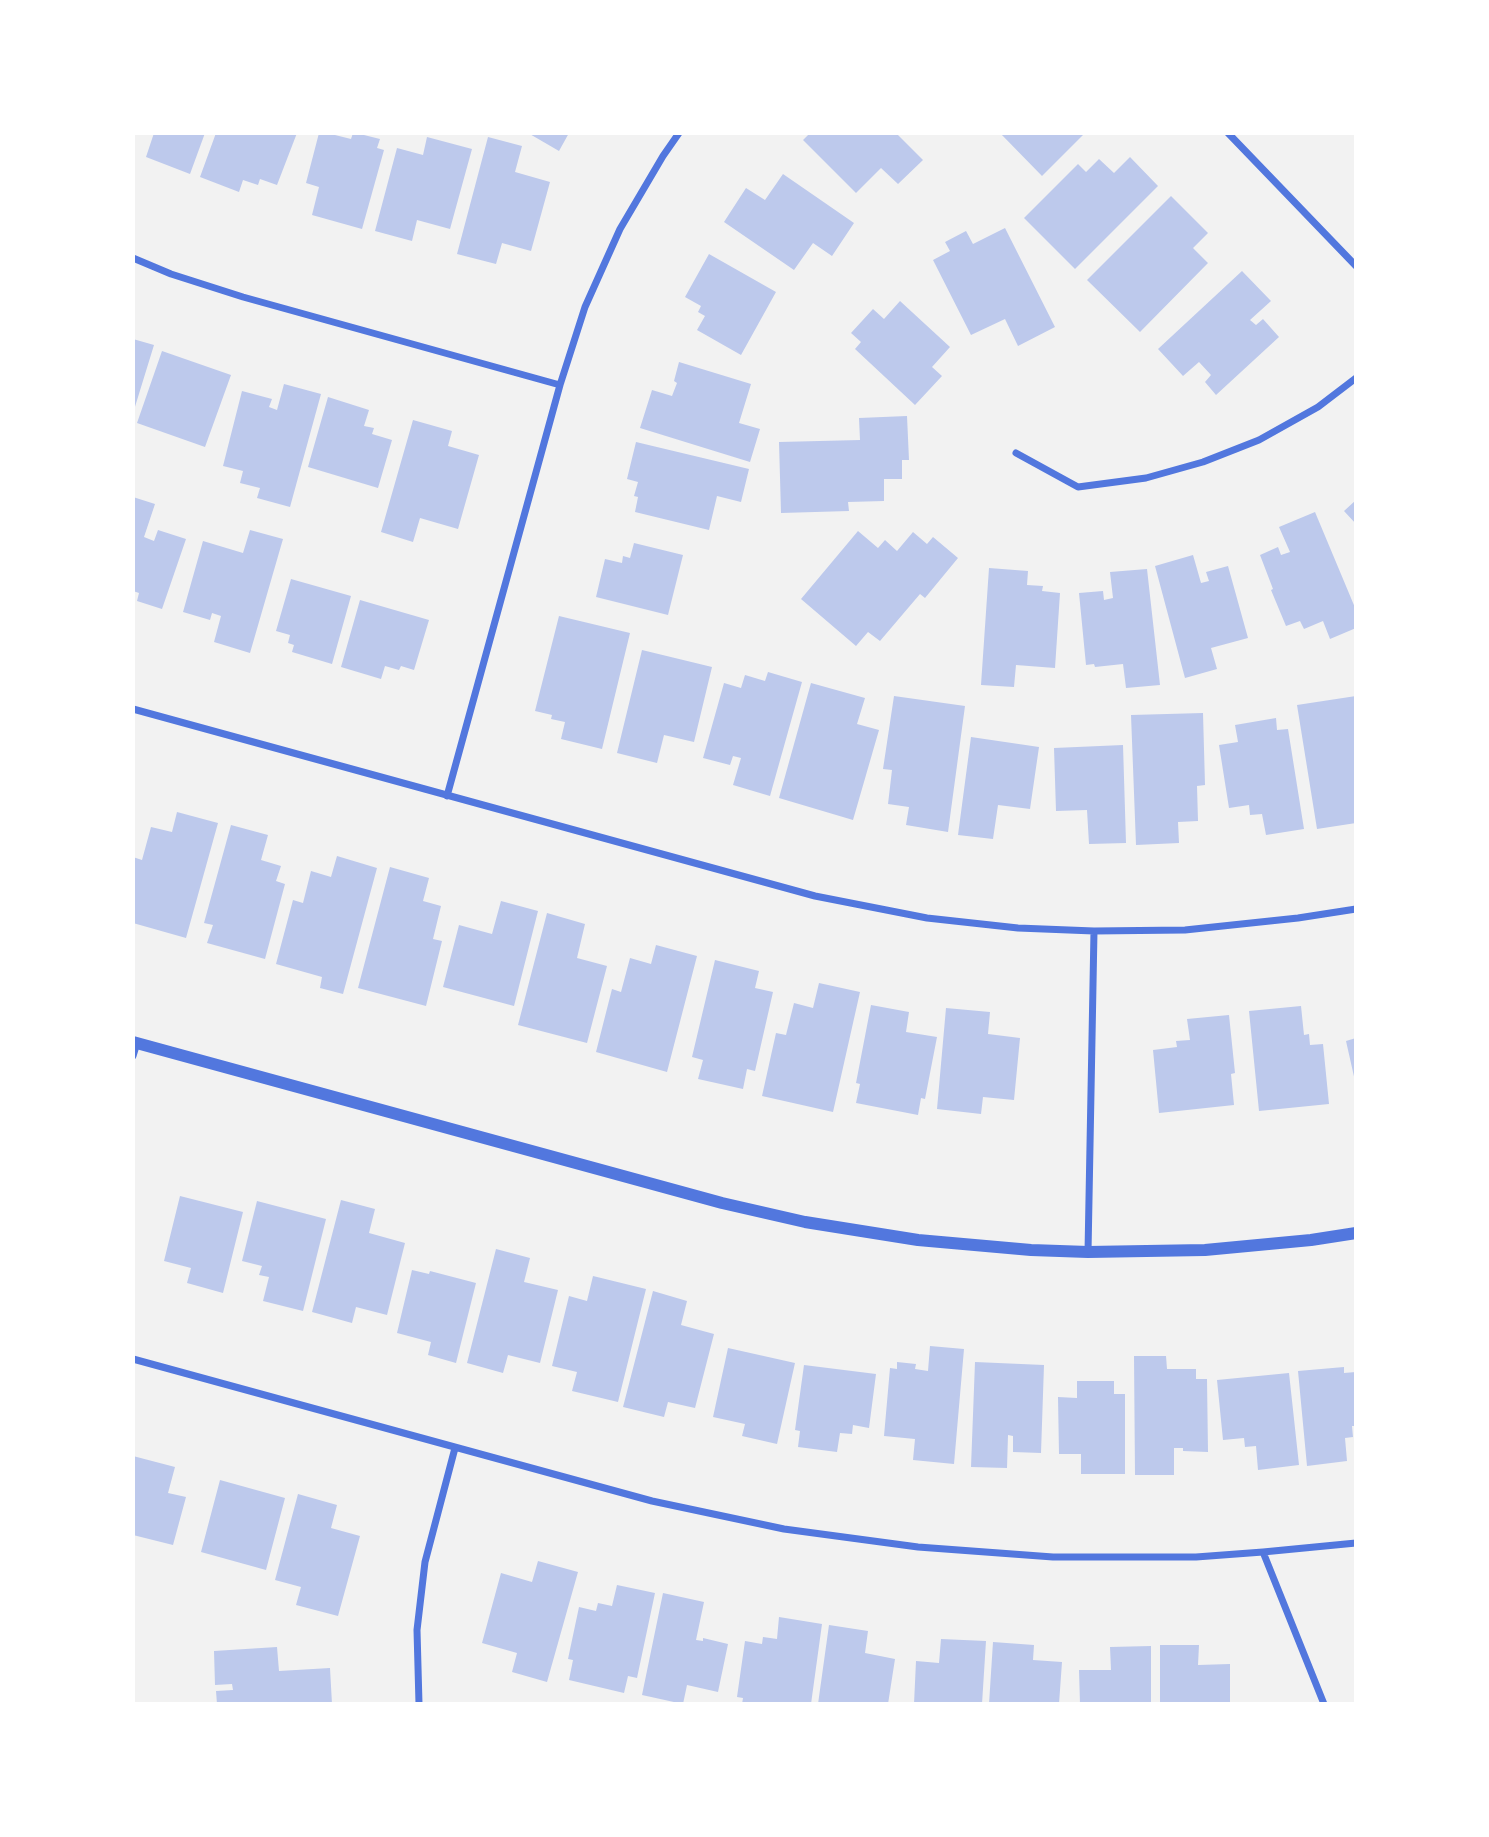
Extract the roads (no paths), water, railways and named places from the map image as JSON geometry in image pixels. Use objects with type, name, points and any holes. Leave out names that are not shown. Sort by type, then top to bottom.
[{"type":"street","points":[[447,796],[560,385],[585,307],[621,229],[679,133]]},
{"type":"street","points":[[1228,133],[1356,266]]},
{"type":"street","points":[[133,258],[171,274],[243,297],[560,385]]},
{"type":"street","points":[[1016,453],[1078,486],[1146,478],[1203,462],[1259,440],[1318,407],[1356,378]]},
{"type":"street","points":[[133,709],[815,896],[927,918],[1018,928],[1185,930],[1356,909]]},
{"type":"street","points":[[1088,1252],[1094,931]]},
{"type":"street","points":[[133,1056],[135,1042],[709,1199],[805,1222],[918,1240],[1088,1252],[1205,1250],[1356,1233]]},
{"type":"street","points":[[133,1359],[652,1501],[784,1529],[918,1547],[1053,1557],[1196,1557],[1356,1543]]},
{"type":"street","points":[[419,1704],[417,1630],[425,1562],[455,1448]]},
{"type":"street","points":[[1263,1552],[1324,1704]]}]
